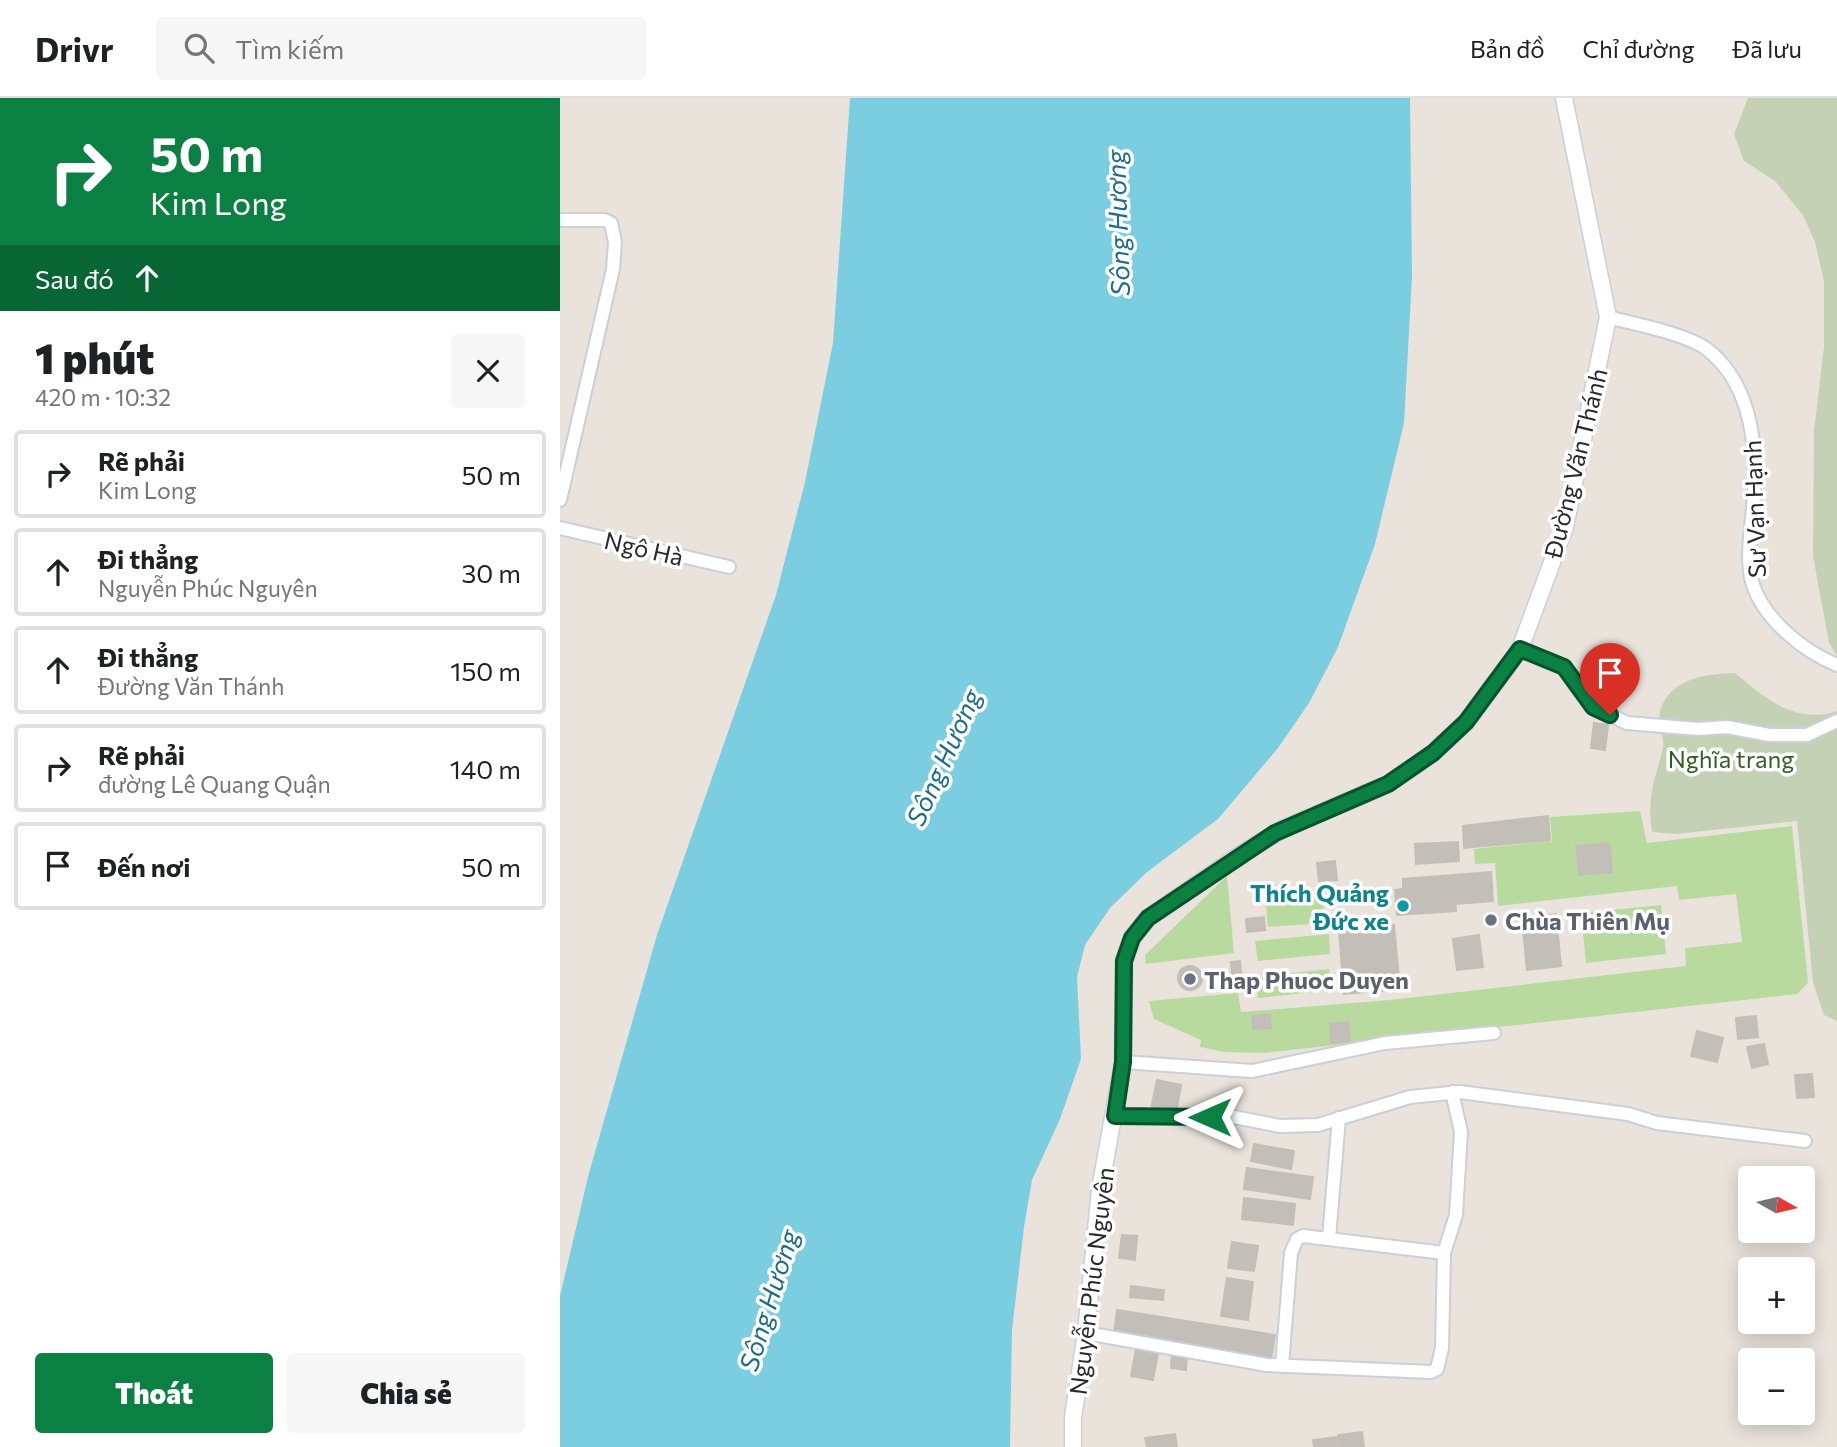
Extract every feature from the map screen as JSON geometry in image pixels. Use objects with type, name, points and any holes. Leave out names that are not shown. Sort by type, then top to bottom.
[{"type":"main road","name":"Đường Văn Thánh","points":[[1123,1062],[1124,961],[1132,938],[1148,918],[1235,858],[1283,829],[1388,784],[1433,753],[1466,722],[1520,649],[1564,527],[1608,317],[1564,98]]},
{"type":"main road","name":"Nguyễn Phúc Nguyên","points":[[1073,1447],[1073,1418],[1086,1333],[1100,1189],[1123,1062]]},
{"type":"street","points":[[560,220],[605,220],[611,223],[615,242],[613,269],[560,500]]},
{"type":"street","name":"Sư Vạn Hạnh","points":[[1608,317],[1660,330],[1707,349],[1730,373],[1746,404],[1755,450],[1750,542],[1752,582],[1772,618],[1807,650],[1837,666]]},
{"type":"street","name":"Ngô Hà","points":[[560,528],[729,567]]},
{"type":"street","points":[[1520,649],[1564,667],[1593,707],[1627,723],[1698,729],[1727,727],[1769,735],[1807,736],[1837,721]]},
{"type":"street","points":[[1123,1062],[1252,1071],[1385,1044],[1494,1033]]},
{"type":"street","points":[[1115,1116],[1234,1117],[1280,1126],[1318,1125],[1410,1097],[1452,1092],[1550,1103],[1628,1114],[1657,1123],[1805,1141]]},
{"type":"street","points":[[1086,1333],[1282,1366],[1377,1372],[1431,1372],[1437,1369],[1442,1349],[1444,1253],[1456,1215],[1461,1132],[1452,1092]]},
{"type":"street","points":[[1329,1238],[1339,1118]]},
{"type":"street","points":[[1282,1366],[1294,1244],[1303,1236],[1444,1253]]},
{"type":"green space","points":[[1748,98],[1837,98],[1837,656],[1829,643],[1813,556],[1814,431],[1824,347],[1824,281],[1815,242],[1803,215],[1775,181],[1744,161],[1734,134]]},
{"type":"green space","name":"Nghĩa trang","points":[[1735,673],[1769,700],[1794,712],[1822,714],[1837,711],[1837,1021],[1824,1015],[1813,982],[1797,821],[1676,834],[1652,832],[1651,798],[1663,748],[1659,716],[1665,700],[1672,691],[1690,680]]},
{"type":"green space","points":[[1640,811],[1647,843],[1792,826],[1808,983],[1797,994],[1264,1053],[1224,1052],[1200,1047],[1201,1040],[1154,1019],[1149,1001],[1238,993],[1241,1012],[1390,1000],[1686,966],[1685,948],[1742,942],[1736,894],[1679,900],[1677,886],[1498,906],[1495,863],[1475,864],[1474,849],[1552,841],[1550,817]]},
{"type":"green space","points":[[1227,876],[1234,953],[1146,964],[1145,955]]},
{"type":"green space","points":[[1322,889],[1325,923],[1268,927],[1265,892]]},
{"type":"green space","points":[[1661,905],[1666,954],[1586,963],[1581,913]]},
{"type":"green space","points":[[1329,934],[1330,954],[1258,961],[1255,941]]},
{"type":"green space","points":[[1329,969],[1331,990],[1258,998],[1256,977]]},
{"type":"water","name":"Sông Hương","points":[[850,98],[1410,98],[1412,276],[1404,423],[1375,544],[1338,647],[1309,703],[1278,748],[1218,819],[1147,872],[1110,908],[1085,945],[1077,977],[1081,1059],[1060,1119],[1032,1180],[1024,1227],[1012,1330],[1010,1447],[560,1447],[560,1296],[589,1173],[657,935],[776,595],[805,482],[833,343]]},
{"type":"building","points":[[1594,723],[1608,725],[1605,750],[1591,748]]},
{"type":"building","points":[[1548,816],[1550,840],[1464,848],[1463,826]]},
{"type":"building","points":[[1458,842],[1459,861],[1416,864],[1415,844]]},
{"type":"building","points":[[1609,843],[1611,857],[1578,860],[1576,846]]},
{"type":"building","points":[[1611,857],[1612,872],[1579,875],[1578,860]]},
{"type":"building","points":[[1335,861],[1337,880],[1319,881],[1317,863]]},
{"type":"building","points":[[1491,872],[1493,901],[1456,904],[1453,875]]},
{"type":"building","points":[[1453,875],[1456,911],[1397,915],[1395,890],[1403,889],[1403,879]]},
{"type":"building","points":[[1556,914],[1561,966],[1527,970],[1522,918]]},
{"type":"building","points":[[1264,917],[1265,930],[1247,932],[1246,919]]},
{"type":"building","points":[[1394,925],[1400,989],[1344,994],[1339,930]]},
{"type":"building","points":[[1479,935],[1483,967],[1457,970],[1453,939]]},
{"type":"building","points":[[1240,961],[1242,983],[1233,984],[1231,962]]},
{"type":"building","name":"Thap Phuoc Duyen","points":[[1190,966],[1201,973],[1202,978],[1195,989],[1190,990],[1179,983],[1178,978],[1185,967]]},
{"type":"building","points":[[1270,1015],[1271,1028],[1253,1029],[1252,1016]]},
{"type":"building","points":[[1756,1016],[1758,1037],[1738,1039],[1736,1018]]},
{"type":"building","points":[[1348,1022],[1350,1041],[1331,1043],[1330,1024]]},
{"type":"building","points":[[1697,1031],[1723,1038],[1717,1062],[1691,1056]]},
{"type":"building","points":[[1764,1044],[1768,1064],[1752,1068],[1747,1047]]},
{"type":"building","points":[[1812,1074],[1814,1097],[1797,1098],[1795,1075]]},
{"type":"building","points":[[1157,1080],[1181,1085],[1176,1114],[1151,1109]]},
{"type":"building","points":[[1254,1144],[1294,1151],[1291,1169],[1251,1161]]},
{"type":"building","points":[[1247,1168],[1313,1177],[1310,1199],[1244,1189]]},
{"type":"building","points":[[1244,1198],[1295,1204],[1293,1225],[1242,1219]]},
{"type":"building","points":[[1122,1235],[1137,1236],[1135,1260],[1119,1258]]},
{"type":"building","points":[[1232,1242],[1258,1246],[1254,1271],[1228,1268]]},
{"type":"building","points":[[1227,1278],[1253,1282],[1248,1320],[1221,1316]]},
{"type":"building","points":[[1131,1286],[1164,1290],[1163,1300],[1130,1297]]},
{"type":"building","points":[[1117,1310],[1275,1335],[1271,1359],[1114,1334]]},
{"type":"building","points":[[1136,1349],[1158,1353],[1153,1380],[1131,1376]]},
{"type":"building","points":[[1172,1353],[1187,1354],[1186,1370],[1171,1368]]},
{"type":"building","points":[[1362,1432],[1364,1447],[1339,1447],[1338,1435]]},
{"type":"building","points":[[1175,1434],[1177,1447],[1147,1447],[1145,1438]]},
{"type":"building","points":[[1336,1437],[1337,1447],[1314,1447],[1313,1440]]},
{"type":"place","name":"Thích Quảng Đức xe","points":[[1403,906]]},
{"type":"place","name":"Chùa Thiên Mụ","points":[[1491,920]]},
{"type":"place","name":"Thap Phuoc Duyen","points":[[1190,979]]},
{"type":"route","points":[[1210,1117],[1115,1116],[1123,1062],[1124,961],[1132,938],[1140,926],[1235,858],[1275,833],[1388,784],[1433,753],[1466,722],[1520,649],[1564,667],[1593,707],[1610,715]]}]
